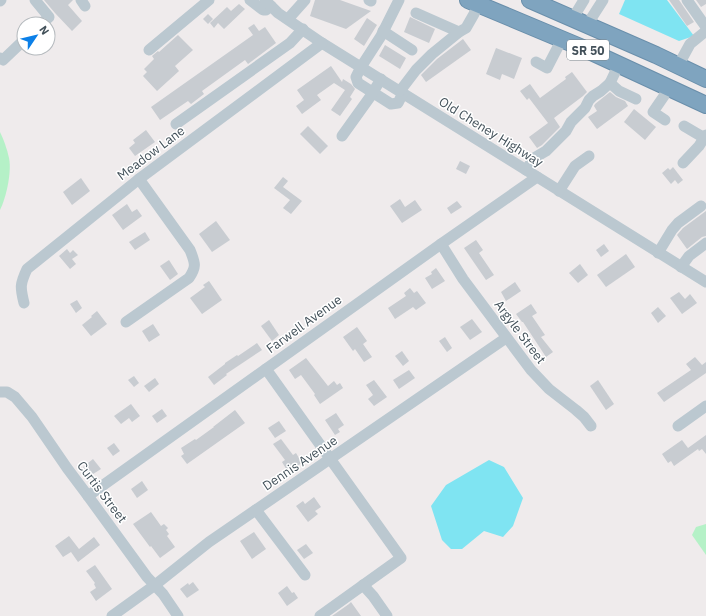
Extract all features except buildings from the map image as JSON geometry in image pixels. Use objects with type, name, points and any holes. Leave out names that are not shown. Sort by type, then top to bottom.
[{"type":"highway","name":"SR 50","points":[[537,1],[706,79]]},
{"type":"highway","name":"SR 50","points":[[473,2],[619,64],[706,105]]},
{"type":"highway","points":[[501,13],[556,26],[580,21]]},
{"type":"highway","points":[[585,49],[594,44],[602,43],[664,66],[675,64]]},
{"type":"street","points":[[35,0],[48,16]]},
{"type":"street","points":[[149,50],[209,0]]},
{"type":"street","points":[[250,0],[263,10],[266,10],[268,3]]},
{"type":"street","points":[[288,20],[305,0]]},
{"type":"street","points":[[399,0],[356,77],[358,83],[391,104],[398,103],[401,92],[416,70],[432,54],[466,28],[474,14],[473,2]]},
{"type":"street","points":[[580,21],[584,0]]},
{"type":"street","points":[[580,21],[604,0]]},
{"type":"street","points":[[687,0],[706,26]]},
{"type":"street","name":"Old Cheney Highway","points":[[268,3],[278,13],[322,42],[706,282]]},
{"type":"street","points":[[416,13],[459,32]]},
{"type":"street","points":[[176,124],[290,43],[303,29]]},
{"type":"street","points":[[383,31],[412,50]]},
{"type":"street","points":[[675,64],[690,44],[706,31]]},
{"type":"street","points":[[536,62],[547,68],[562,39]]},
{"type":"street","name":"Meadow Lane","points":[[24,303],[21,289],[23,278],[27,269],[139,179],[322,42]]},
{"type":"street","points":[[0,58],[3,60],[16,48]]},
{"type":"street","points":[[526,170],[534,158],[546,151],[566,131],[571,122],[585,108],[589,100],[610,83],[619,64]]},
{"type":"street","points":[[342,136],[382,79]]},
{"type":"street","points":[[610,83],[665,120]]},
{"type":"street","points":[[644,106],[664,96],[667,86]]},
{"type":"street","points":[[683,163],[699,146],[705,137],[684,126]]},
{"type":"street","points":[[559,191],[575,166],[590,156]]},
{"type":"street","name":"Farwell Avenue","points":[[88,496],[537,177]]},
{"type":"street","points":[[126,322],[189,278],[194,270],[194,261],[190,250],[139,179]]},
{"type":"street","points":[[658,253],[678,223],[700,206]]},
{"type":"street","points":[[681,267],[689,256],[706,243]]},
{"type":"street","name":"Argyle Street","points":[[441,244],[463,279],[535,375],[549,389],[584,417],[591,426]]},
{"type":"street","name":"Dennis Avenue","points":[[112,616],[210,542],[506,338]]},
{"type":"street","points":[[266,370],[401,558],[320,616]]},
{"type":"street","name":"Curtis Street","points":[[0,392],[7,392],[15,398],[32,417],[67,468],[147,577],[163,594],[178,616]]},
{"type":"street","points":[[678,426],[706,406]]},
{"type":"street","points":[[256,510],[305,575]]},
{"type":"street","points":[[363,585],[387,616]]},
{"type":"green space","points":[[0,132],[9,158],[10,170],[8,185],[0,210]]},
{"type":"green space","points":[[706,524],[706,555],[692,535],[696,527]]},
{"type":"water","points":[[625,0],[667,0],[694,36],[679,41],[619,14]]},
{"type":"water","points":[[489,460],[504,467],[523,498],[513,526],[503,537],[484,531],[462,549],[451,549],[442,540],[431,506],[446,485]]}]
